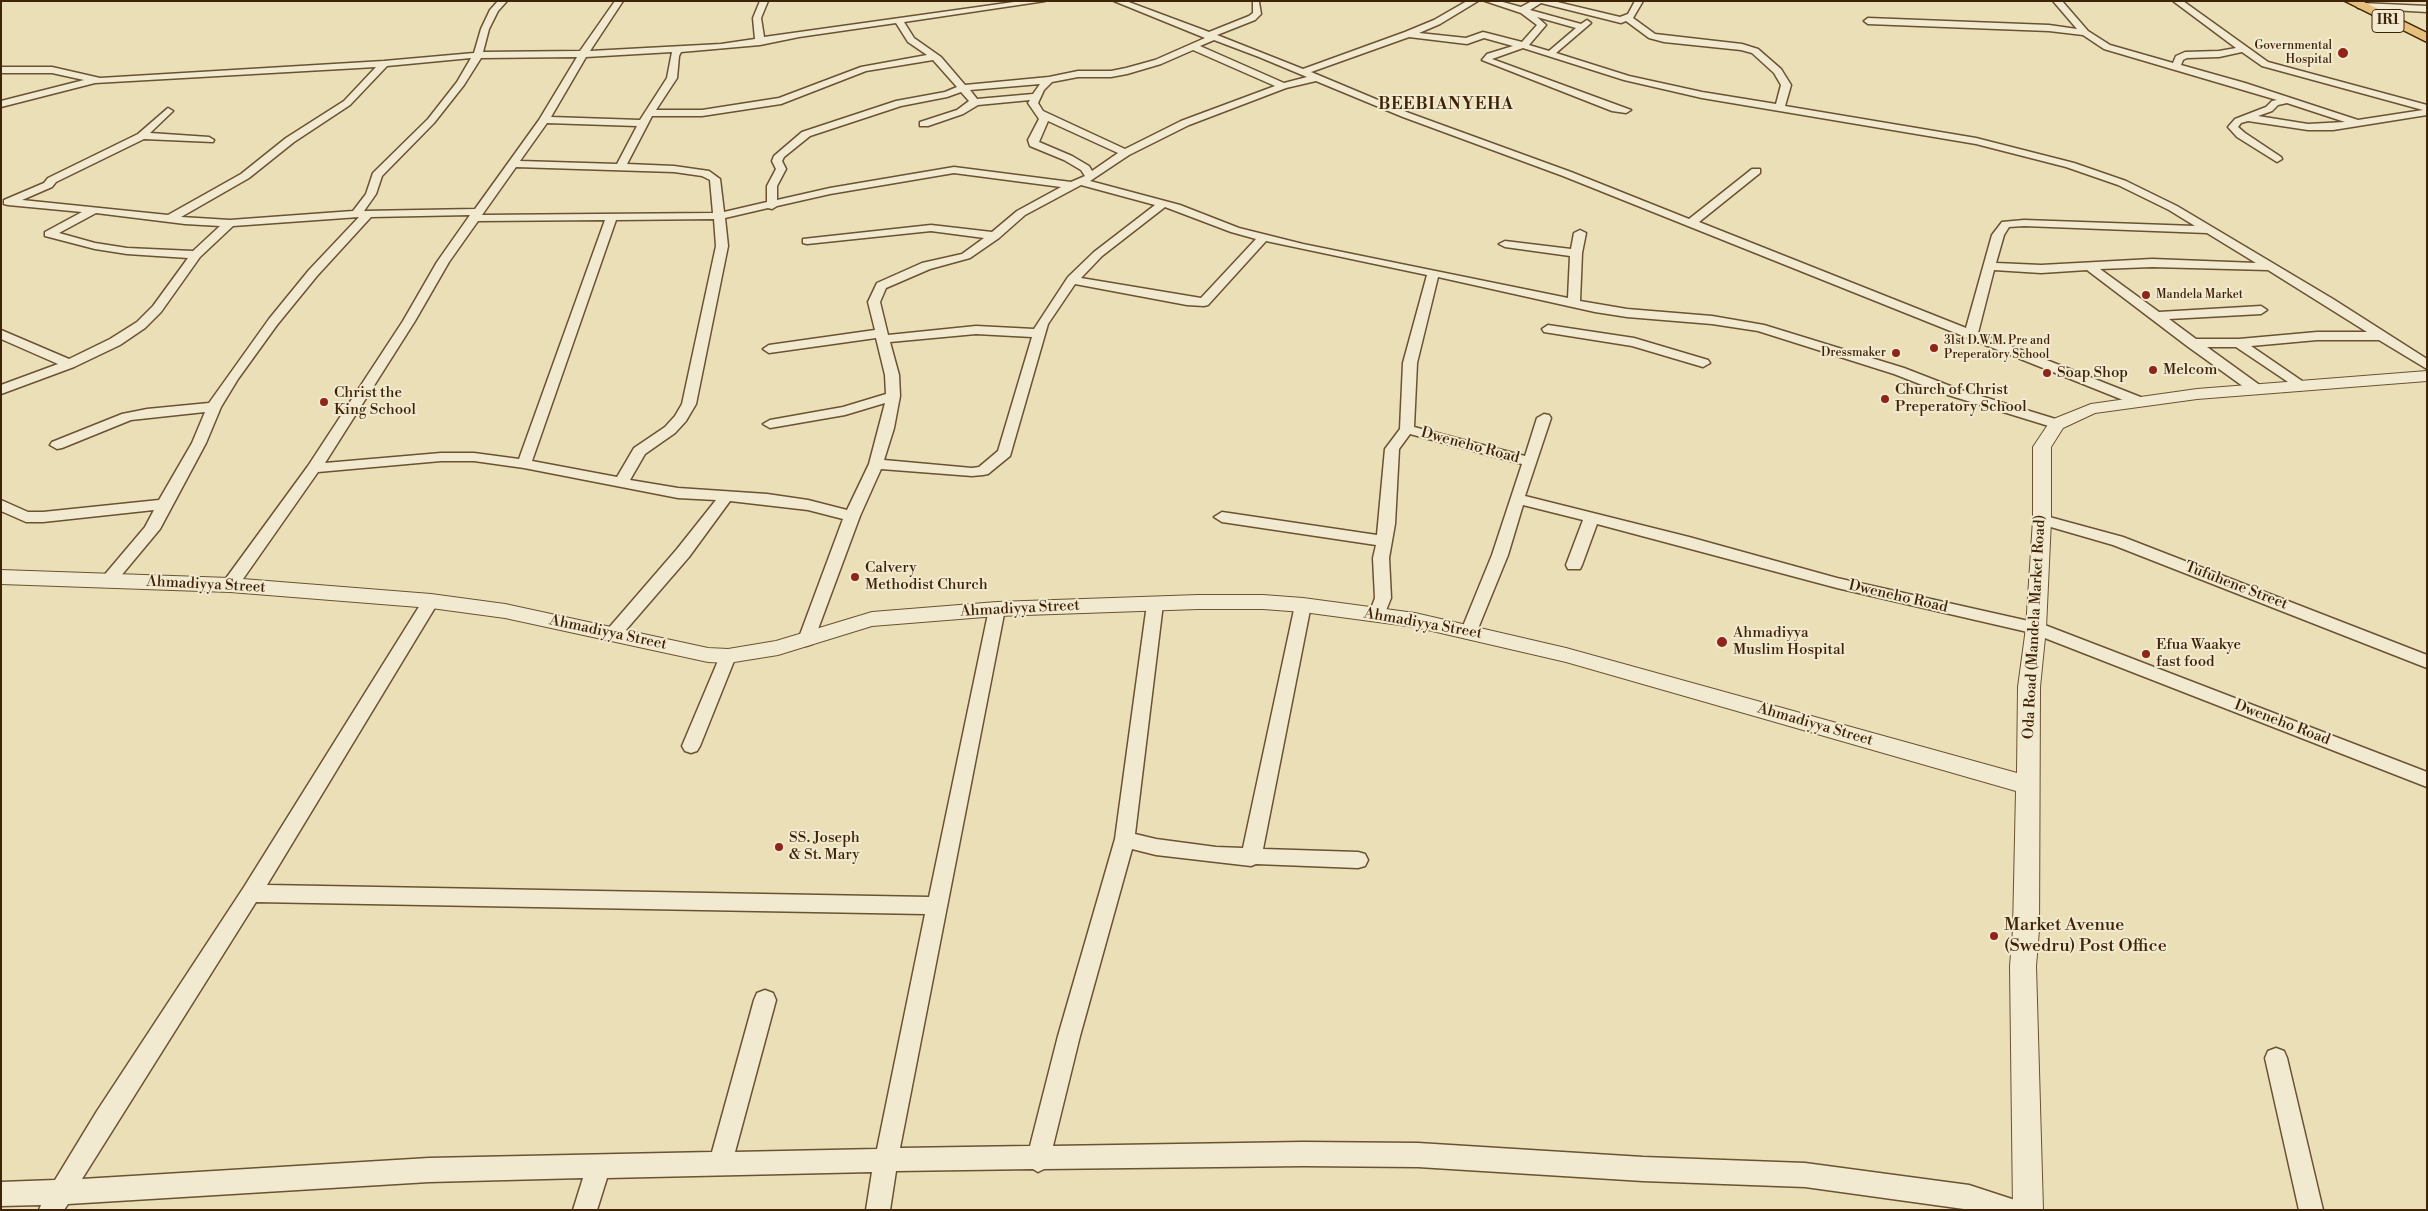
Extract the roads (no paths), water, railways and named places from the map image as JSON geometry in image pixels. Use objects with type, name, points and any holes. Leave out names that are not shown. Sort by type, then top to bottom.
[{"type":"main road","name":"IR1","points":[[2356,4],[2427,38]]},
{"type":"street","points":[[109,579],[152,529],[199,443],[214,407],[273,322],[362,214],[377,175],[431,121],[461,83],[478,55],[485,29],[494,10],[503,1]]},
{"type":"street","points":[[230,585],[314,468],[409,321],[443,262],[544,120],[583,54],[619,1]]},
{"type":"street","points":[[760,42],[757,18],[764,1]]},
{"type":"street","points":[[1,104],[69,85],[94,81],[384,64],[478,55],[583,54],[678,49],[760,42],[799,34],[1013,3],[1041,1]]},
{"type":"street","points":[[1118,1],[1302,72],[1406,115],[1567,174],[2138,401]]},
{"type":"street","points":[[1302,72],[1408,34],[1437,22],[1474,1]]},
{"type":"street","points":[[1489,1],[1582,27]]},
{"type":"street","points":[[1523,10],[1540,1],[1616,20],[1628,18],[1652,36],[1664,39],[1742,47],[1755,51],[1778,71],[1786,85],[1780,107]]},
{"type":"street","points":[[1628,18],[1639,1]]},
{"type":"street","points":[[2057,1],[2085,34],[2107,47],[2288,100],[2360,124]]},
{"type":"street","points":[[2177,1],[2265,64],[2427,108]]},
{"type":"street","points":[[772,206],[772,186],[781,169],[777,161],[778,156],[806,134],[890,105],[947,94],[962,88],[1049,80],[1078,74],[1111,74],[1127,71],[1194,47],[1211,36],[1252,18],[1257,14],[1256,4]]},
{"type":"street","points":[[2356,4],[2427,9]]},
{"type":"street","points":[[1523,10],[1542,25],[1524,45],[1490,56],[1487,60],[1612,108],[1626,110]]},
{"type":"street","points":[[1550,54],[1597,15]]},
{"type":"street","points":[[898,20],[912,40],[934,57],[975,102]]},
{"type":"street","points":[[1868,21],[2049,28],[2085,34]]},
{"type":"street","points":[[1408,34],[1467,40],[1487,35],[1627,78],[1702,95],[1976,141],[2050,160],[2122,183],[2152,196],[2210,230],[2427,365]]},
{"type":"street","points":[[1194,47],[1283,86]]},
{"type":"street","points":[[621,166],[649,112],[672,78],[674,56],[678,49]]},
{"type":"street","points":[[2176,68],[2179,58],[2185,55],[2218,54],[2243,50]]},
{"type":"street","points":[[649,112],[702,113],[773,103],[809,92],[864,69],[934,57]]},
{"type":"street","points":[[169,219],[245,176],[290,140],[347,103],[384,64]]},
{"type":"street","points":[[1,70],[52,70],[94,81]]},
{"type":"street","points":[[806,640],[852,516],[876,464],[887,428],[893,396],[892,375],[874,302],[881,286],[926,266],[966,256],[995,236],[1021,213],[1081,182],[1125,153],[1185,123],[1283,86],[1316,78]]},
{"type":"street","points":[[1049,80],[1040,89],[1034,104],[1044,119],[1033,140],[1034,144],[1068,158],[1085,168],[1081,182]]},
{"type":"street","points":[[924,124],[960,112],[975,102],[1037,96]]},
{"type":"street","points":[[2277,159],[2241,135],[2233,127],[2238,121],[2269,109],[2275,103],[2288,100]]},
{"type":"street","points":[[4,204],[48,185],[52,180],[142,136],[168,111]]},
{"type":"street","points":[[1038,112],[1125,153]]},
{"type":"street","points":[[2249,118],[2308,127],[2333,127],[2427,112]]},
{"type":"street","points":[[544,120],[643,123]]},
{"type":"street","points":[[142,136],[209,140]]},
{"type":"street","points":[[512,164],[621,166],[705,173],[715,179],[722,229],[722,246],[689,404],[681,418],[670,430],[639,451],[621,483]]},
{"type":"street","points":[[4,204],[94,210],[169,219],[230,223],[269,222],[362,214],[612,217],[719,216],[772,206],[830,191],[954,170],[1081,182],[1161,205],[1176,207],[1263,238],[1574,304],[1592,322],[1634,342],[1703,363]]},
{"type":"street","points":[[1691,223],[1756,171]]},
{"type":"street","points":[[876,464],[972,472],[983,471],[991,466],[1005,453],[1038,333],[1072,280],[1098,254],[1161,205]]},
{"type":"street","points":[[94,210],[49,234],[119,249],[196,255]]},
{"type":"street","points":[[524,464],[612,217]]},
{"type":"street","points":[[1,390],[68,364],[115,342],[141,325],[157,309],[196,255],[230,223]]},
{"type":"street","points":[[1971,334],[1998,235],[2004,226],[2011,223],[2210,230]]},
{"type":"street","points":[[807,241],[931,228],[995,236]]},
{"type":"street","points":[[1574,304],[1576,253],[1580,233]]},
{"type":"street","points":[[1072,280],[1187,301],[1204,302],[1263,238]]},
{"type":"street","points":[[1505,244],[1576,253]]},
{"type":"street","points":[[1990,266],[2041,269],[2091,268],[2152,263],[2272,267]]},
{"type":"street","points":[[2091,268],[2256,389]]},
{"type":"street","points":[[1377,614],[1383,598],[1381,558],[1392,448],[1407,429],[1410,363],[1433,273]]},
{"type":"street","points":[[2155,316],[2261,310]]},
{"type":"street","points":[[1548,329],[1592,322],[1626,313],[1712,320],[1760,328],[1899,371],[1952,392],[2056,424],[2091,409],[2138,401],[2256,389],[2427,376]]},
{"type":"street","points":[[769,349],[883,336],[976,330],[1038,333]]},
{"type":"street","points":[[1,334],[68,364]]},
{"type":"street","points":[[2192,343],[2240,342],[2317,336],[2382,336]]},
{"type":"street","points":[[2240,342],[2300,386]]},
{"type":"street","points":[[770,424],[845,411],[893,396]]},
{"type":"street","points":[[57,445],[127,417],[147,413],[214,407]]},
{"type":"street","points":[[1530,462],[1544,418]]},
{"type":"street","name":"Oda Road (Mandela Market Road)","points":[[2028,1210],[2023,966],[2026,930],[2029,687],[2036,628],[2042,520],[2042,447],[2056,424]]},
{"type":"street","name":"Dweneho Road","points":[[1407,429],[1530,462],[1516,499],[1559,508],[1591,518],[1689,542],[1837,583],[2036,628],[2427,780]]},
{"type":"street","points":[[314,468],[442,457],[474,457],[524,464],[678,493],[725,498],[767,499],[808,504],[852,516]]},
{"type":"street","points":[[613,634],[683,553],[725,498]]},
{"type":"street","points":[[1469,631],[1500,555],[1516,499]]},
{"type":"street","points":[[1,505],[26,517],[43,517],[164,504]]},
{"type":"street","points":[[1222,517],[1384,540]]},
{"type":"street","points":[[1574,565],[1591,518]]},
{"type":"street","name":"Tufuhene Street","points":[[2042,520],[2118,541],[2160,556],[2427,662]]},
{"type":"street","name":"Ahmadiyya Street","points":[[1,577],[109,579],[230,585],[431,602],[506,611],[708,655],[728,656],[755,653],[806,640],[847,625],[872,619],[997,609],[1263,602],[1303,605],[1377,614],[1469,631],[1585,660],[2027,785]]},
{"type":"street","points":[[56,1201],[105,1119],[251,893],[431,602]]},
{"type":"street","points":[[1038,1160],[1069,1036],[1125,839],[1155,604]]},
{"type":"street","points":[[1251,858],[1303,605]]},
{"type":"street","points":[[878,1210],[886,1160],[997,609]]},
{"type":"street","points":[[691,746],[728,656]]},
{"type":"street","points":[[1125,839],[1156,847],[1251,858],[1358,860]]},
{"type":"street","points":[[251,893],[937,906]]},
{"type":"street","points":[[720,1164],[765,1000]]},
{"type":"street","points":[[2276,1058],[2311,1210]]},
{"type":"street","points":[[1,1194],[56,1201],[429,1170],[886,1160],[1038,1160],[1303,1154],[1418,1155],[1643,1169],[1805,1175],[1969,1197],[2008,1210]]},
{"type":"street","points":[[585,1210],[598,1167]]},
{"type":"place","name":"Governmental Hospital","points":[[2343,53]]},
{"type":"place","name":"Mandela Market","points":[[2146,295]]},
{"type":"place","name":"31st D.W.M. Pre and Preperatory School","points":[[1934,348]]},
{"type":"place","name":"Dressmaker","points":[[1896,353]]},
{"type":"place","name":"Melcom","points":[[2153,370]]},
{"type":"place","name":"Soap Shop","points":[[2047,373]]},
{"type":"place","name":"Church of Christ Preperatory School","points":[[1885,399]]},
{"type":"place","name":"Christ the King School","points":[[324,402]]},
{"type":"place","name":"Calvery Methodist Church","points":[[855,577]]},
{"type":"place","name":"Ahmadiyya Muslim Hospital","points":[[1722,642]]},
{"type":"place","name":"Efua Waakye fast food","points":[[2146,654]]},
{"type":"place","name":"SS. Joseph & St. Mary","points":[[779,847]]},
{"type":"place","name":"Market Avenue (Swedru) Post Office","points":[[1994,936]]},
{"type":"district","name":"BEEBIANYEHA","points":[[1446,105]]}]
